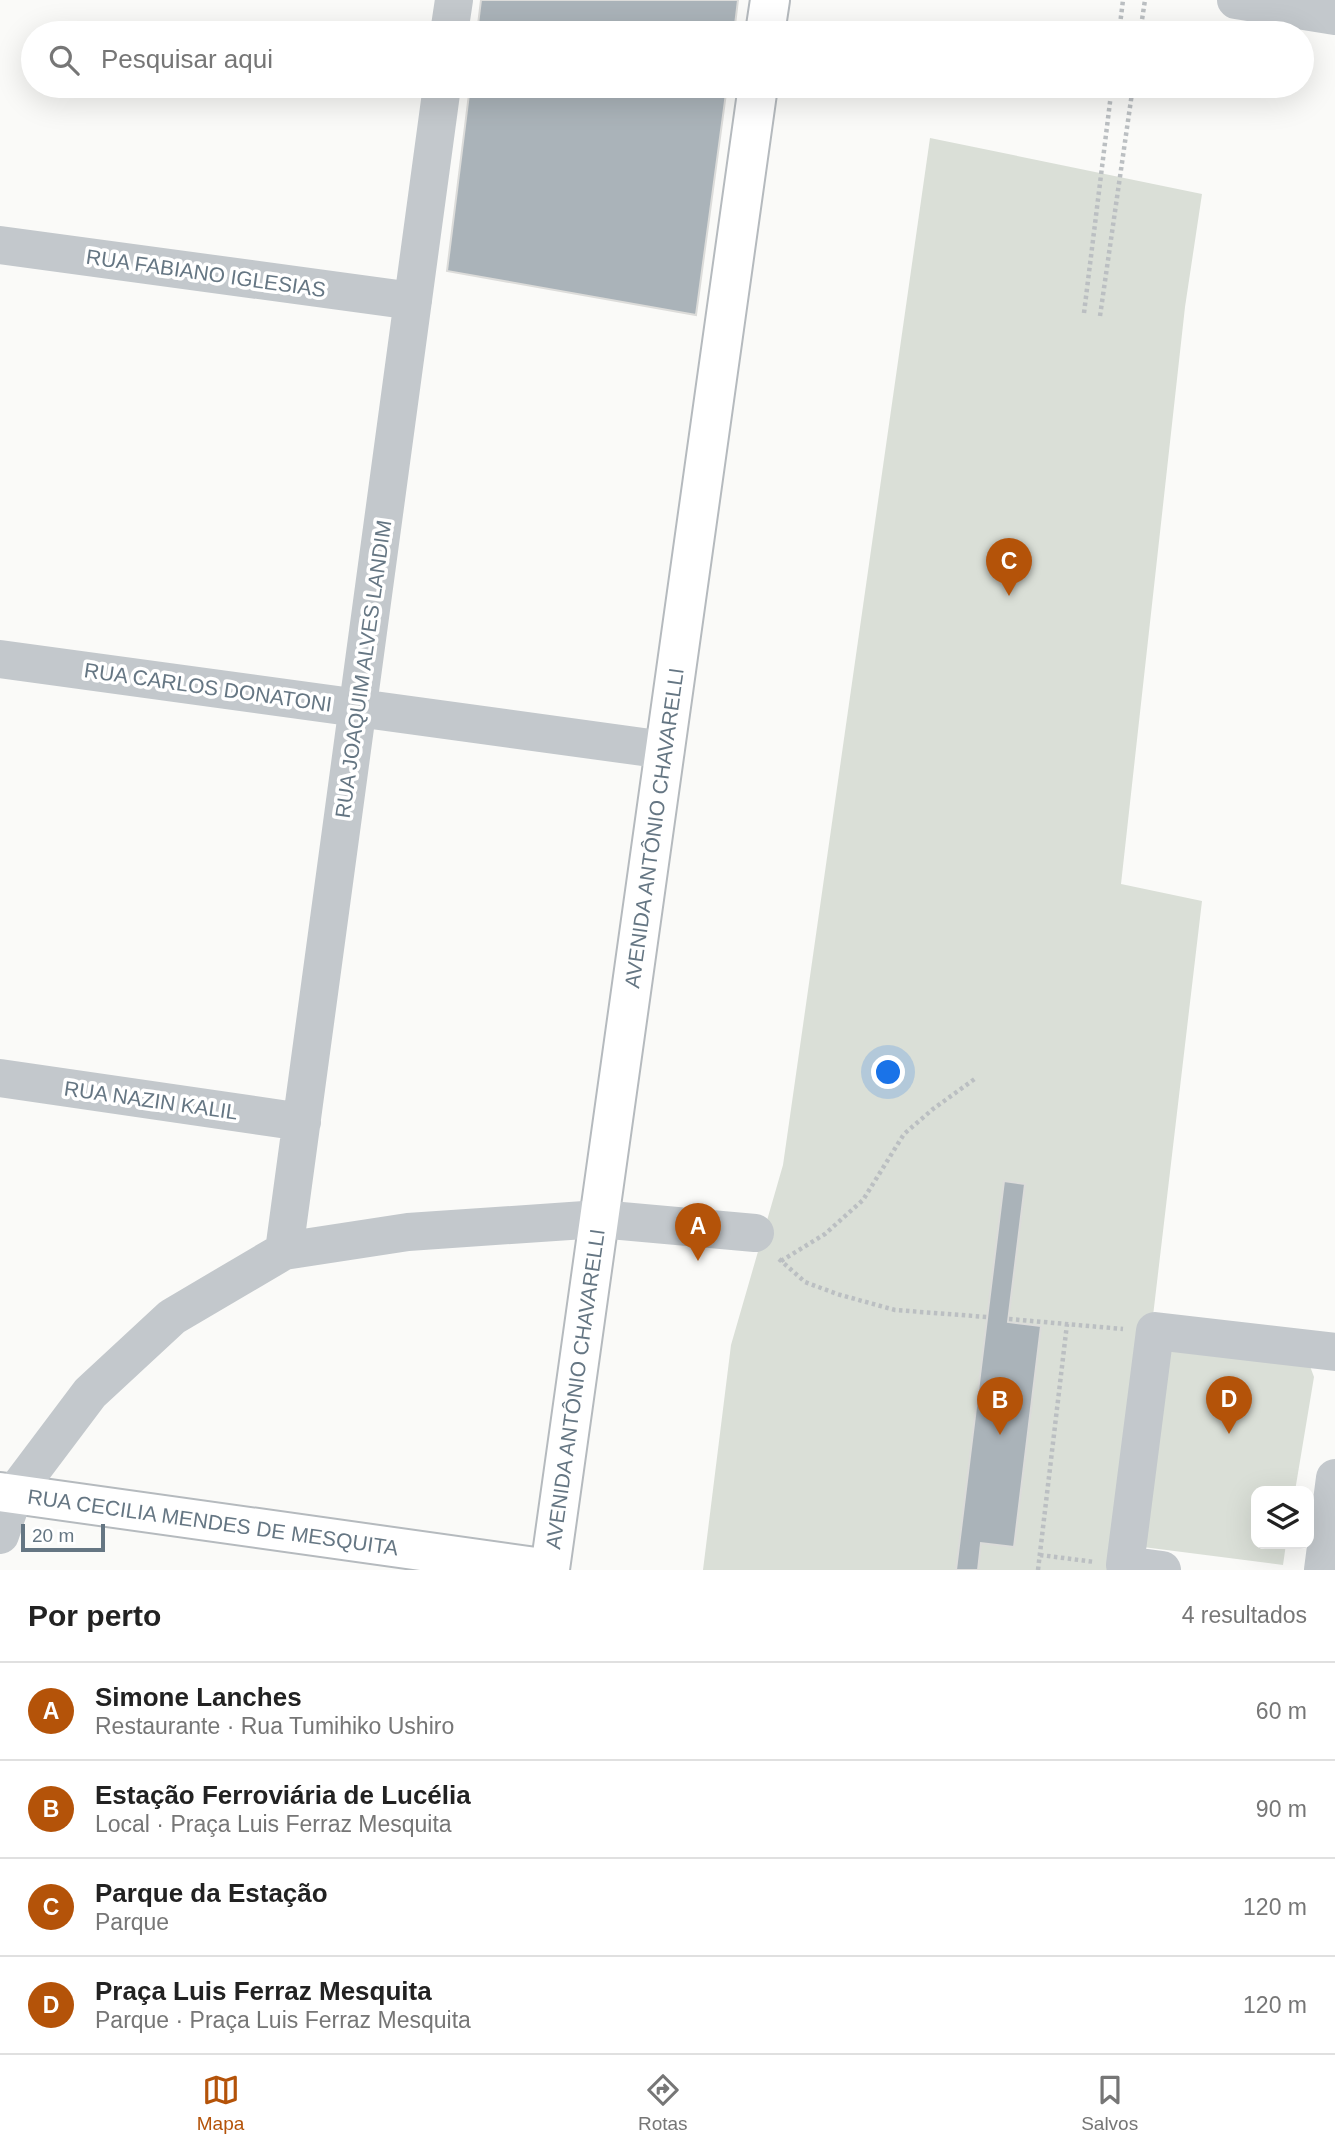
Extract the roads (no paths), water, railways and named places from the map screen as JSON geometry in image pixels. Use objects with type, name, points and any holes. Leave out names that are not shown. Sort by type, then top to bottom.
[{"type":"main road","points":[[767,21],[770,0]]},
{"type":"main road","name":"AVENIDA ANTÔNIO CHAVARELLI","points":[[550,1569],[756,98]]},
{"type":"main road","name":"RUA CECILIA MENDES DE MESQUITA","points":[[7,1493],[550,1569]]},
{"type":"street","points":[[451,21],[454,0]]},
{"type":"street","points":[[1250,1],[1335,16]]},
{"type":"street","name":"RUA JOAQUIM ALVES LANDIM","points":[[284,1251],[440,98]]},
{"type":"street","name":"RUA FABIANO IGLESIAS","points":[[0,245],[413,301]]},
{"type":"street","name":"RUA CARLOS DONATONI","points":[[0,659],[665,750]]},
{"type":"street","name":"RUA NAZIN KALIL","points":[[0,1078],[302,1122]]},
{"type":"street","points":[[0,1535],[7,1493],[90,1393],[172,1317],[284,1251],[408,1232],[599,1219],[754,1233]]},
{"type":"street","points":[[1162,1570],[1125,1565],[1155,1331],[1335,1352]]},
{"type":"street","points":[[1322,1570],[1335,1478]]},
{"type":"place","name":"Parque da Estação","points":[[1009,596]]},
{"type":"place","name":"Simone Lanches","points":[[698,1261]]},
{"type":"place","name":"Praça Luis Ferraz Mesquita","points":[[1229,1434]]},
{"type":"place","name":"Estação Ferroviária de Lucélia","points":[[1000,1435]]}]
